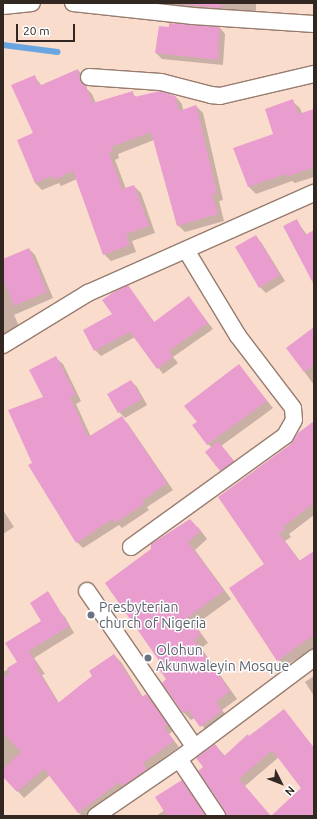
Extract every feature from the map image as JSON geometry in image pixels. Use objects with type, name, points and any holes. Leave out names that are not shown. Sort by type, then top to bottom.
[{"type":"street","points":[[3,6],[32,3]]},
{"type":"street","points":[[73,3],[193,16],[314,24]]},
{"type":"street","points":[[89,77],[161,82],[220,96],[299,76],[314,74]]},
{"type":"street","points":[[3,345],[88,293],[314,193]]},
{"type":"street","points":[[131,547],[285,436],[294,420],[293,408],[238,336],[186,250]]},
{"type":"street","points":[[87,591],[194,746]]},
{"type":"street","points":[[96,816],[179,759],[194,746],[314,658]]},
{"type":"street","points":[[179,759],[216,816]]},
{"type":"building","points":[[171,3],[222,3],[221,8]]},
{"type":"building","points":[[169,23],[220,27],[218,60],[155,53],[159,26],[169,27]]},
{"type":"building","points":[[78,69],[80,81],[85,85],[93,103],[133,91],[134,97],[160,91],[175,96],[179,111],[196,105],[217,193],[212,194],[218,214],[177,226],[151,132],[111,147],[113,151],[109,153],[122,189],[134,185],[149,226],[126,234],[130,245],[103,255],[73,171],[54,180],[52,176],[35,183],[17,140],[33,133],[11,85],[35,75],[39,86]]},
{"type":"building","points":[[293,99],[298,114],[314,109],[314,167],[287,177],[286,174],[248,187],[233,148],[273,134],[265,109]]},
{"type":"building","points":[[297,219],[305,235],[314,230],[314,285],[283,226]]},
{"type":"building","points":[[256,235],[280,275],[259,288],[235,247]]},
{"type":"building","points":[[29,248],[47,292],[14,306],[3,278],[3,259]]},
{"type":"building","points":[[128,285],[154,322],[189,296],[208,323],[169,351],[173,357],[157,369],[130,332],[94,351],[83,330],[112,314],[102,300]]},
{"type":"building","points":[[314,327],[314,365],[304,372],[286,348]]},
{"type":"building","points":[[56,356],[76,395],[70,397],[88,437],[122,416],[167,483],[142,501],[144,504],[115,523],[113,519],[76,543],[28,465],[32,463],[8,410],[43,397],[29,370]]},
{"type":"building","points":[[239,364],[267,401],[207,445],[192,425],[197,422],[184,406]]},
{"type":"building","points":[[131,380],[142,399],[118,413],[107,394]]},
{"type":"building","points":[[314,421],[314,503],[283,527],[285,529],[279,533],[299,561],[314,551],[314,635],[277,661],[229,588],[264,564],[218,497],[291,444],[298,433]]},
{"type":"building","points":[[218,441],[234,461],[220,471],[205,452]]},
{"type":"building","points":[[190,519],[201,531],[188,542],[224,591],[188,617],[201,635],[194,640],[230,691],[216,702],[222,711],[200,727],[188,710],[183,713],[162,683],[166,679],[158,668],[162,665],[105,583],[151,549],[151,544]]},
{"type":"building","points":[[48,591],[69,626],[29,651],[39,668],[37,669],[58,703],[92,676],[89,671],[114,654],[142,697],[146,694],[168,725],[164,727],[174,741],[143,763],[147,769],[122,786],[119,782],[78,813],[44,769],[17,792],[3,777],[3,769],[21,752],[3,733],[3,678],[10,673],[7,668],[17,662],[5,643],[41,621],[30,603]]},
{"type":"building","points":[[284,709],[314,748],[314,816],[226,816],[225,811],[198,771],[203,767],[196,758],[215,744],[224,756],[248,734],[249,736]],"holes":[[[272,750],[301,788],[271,816],[239,779]]]},
{"type":"building","points":[[182,780],[206,816],[167,816],[155,797]]},
{"type":"waterway","points":[[3,45],[58,52]]},
{"type":"place","name":"Presbyterian church of Nigeria","points":[[91,615]]},
{"type":"place","name":"Olohun Akunwaleyin Mosque","points":[[148,658]]}]
